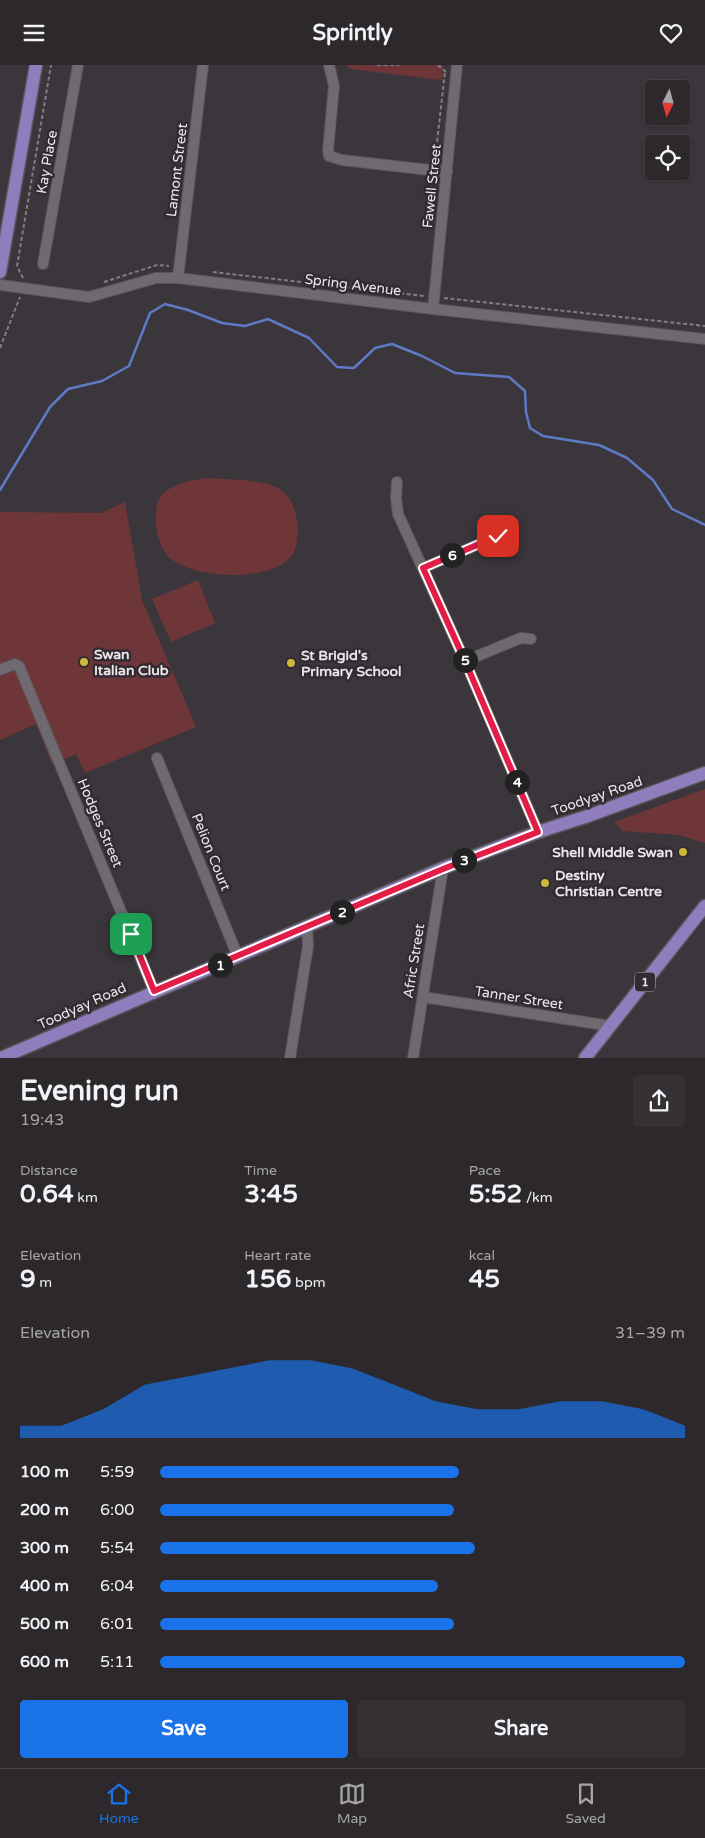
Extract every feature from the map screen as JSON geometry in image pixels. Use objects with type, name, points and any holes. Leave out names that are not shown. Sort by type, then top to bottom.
[{"type":"main road","points":[[0,272],[36,65]]},
{"type":"main road","name":"Toodyay Road","points":[[1,1058],[443,869],[538,832],[588,816],[705,773]]},
{"type":"main road","name":"1","points":[[586,1058],[705,906]]},
{"type":"street","name":"Kay Place","points":[[43,264],[78,65]]},
{"type":"street","name":"Lamont Street","points":[[178,277],[203,65]]},
{"type":"street","points":[[329,65],[334,87],[329,156],[342,161],[447,173]]},
{"type":"street","name":"Fawell Street","points":[[433,309],[458,65]]},
{"type":"street","name":"Spring Avenue","points":[[0,285],[89,297],[156,278],[178,277],[433,309],[705,339]]},
{"type":"street","points":[[397,482],[396,499],[398,514],[465,661],[538,832]]},
{"type":"street","points":[[423,568],[498,536],[509,525]]},
{"type":"street","points":[[465,661],[520,638],[532,639]]},
{"type":"street","name":"Hodges Street","points":[[0,670],[16,664],[19,666],[154,991]]},
{"type":"street","name":"Pelion Court","points":[[157,758],[238,957]]},
{"type":"street","name":"Afric Street","points":[[413,1058],[443,869]]},
{"type":"street","points":[[290,1058],[308,946],[307,927]]},
{"type":"street","name":"Tanner Street","points":[[422,997],[612,1026]]},
{"type":"path","points":[[0,348],[24,281],[17,266],[52,65]]},
{"type":"path","points":[[377,65],[399,65]]},
{"type":"path","points":[[434,171],[445,71]]},
{"type":"path","points":[[96,285],[157,265],[174,267]]},
{"type":"path","points":[[208,271],[705,326]]},
{"type":"shaded area","points":[[347,65],[443,65],[442,80],[350,69]]},
{"type":"shaded area","points":[[210,478],[265,483],[285,493],[294,509],[298,534],[294,552],[285,562],[254,574],[236,575],[198,571],[183,566],[171,559],[161,545],[156,525],[157,505],[160,497],[176,485]]},
{"type":"shaded area","name":"Swan Italian Club","points":[[125,502],[142,600],[196,727],[85,773],[76,754],[52,764],[36,724],[0,740],[0,512],[101,513]]},
{"type":"shaded area","points":[[198,580],[215,623],[171,642],[152,599]]},
{"type":"shaded area","points":[[705,789],[705,843],[679,835],[623,831],[614,822]]},
{"type":"waterway","points":[[0,490],[50,407],[68,389],[102,381],[129,366],[150,313],[165,304],[188,310],[222,323],[245,326],[268,319],[309,338],[337,367],[354,368],[375,348],[392,344],[422,356],[455,373],[509,377],[525,391],[526,412],[530,428],[543,436],[599,445],[627,458],[653,480],[672,509],[705,525]]},
{"type":"place","name":"Swan Italian Club","points":[[84,662]]},
{"type":"place","name":"St Brigid's Primary School","points":[[291,663]]},
{"type":"place","name":"Shell Middle Swan","points":[[683,852]]},
{"type":"place","name":"Destiny Christian Centre","points":[[545,883]]},
{"type":"route","points":[[131,934],[154,991],[238,957],[376,896],[538,832],[423,568],[498,536]]}]
